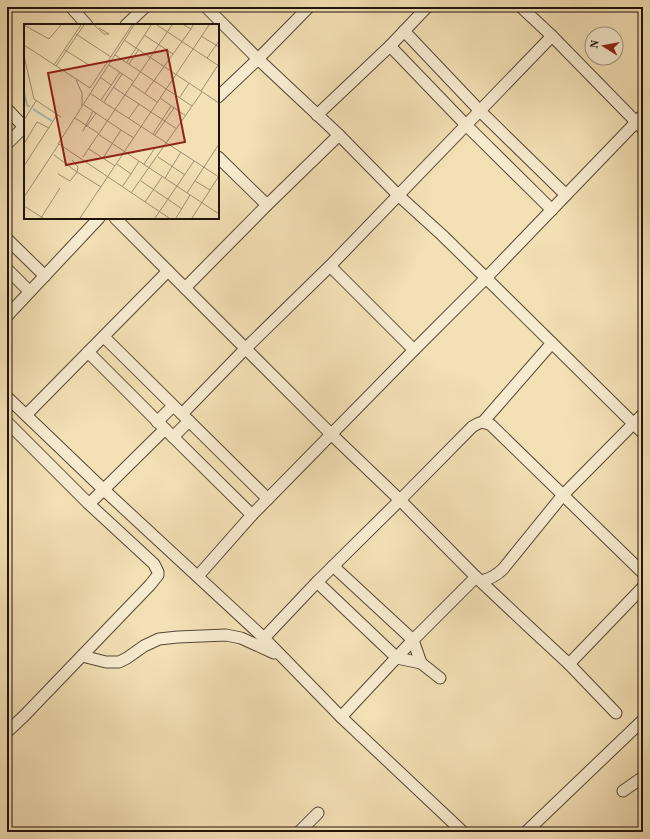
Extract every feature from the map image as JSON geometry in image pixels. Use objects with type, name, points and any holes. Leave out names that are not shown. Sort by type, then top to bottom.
[{"type":"street","points":[[71,7],[86,24]]},
{"type":"street","points":[[127,24],[145,7]]},
{"type":"street","points":[[206,7],[258,59],[339,135],[398,195],[442,235],[643,433]]},
{"type":"street","points":[[219,96],[309,7]]},
{"type":"street","points":[[317,115],[390,46],[427,7]]},
{"type":"street","points":[[198,576],[252,514],[486,278],[566,195],[641,122],[521,7]]},
{"type":"street","points":[[404,31],[480,111],[566,195]]},
{"type":"street","points":[[173,437],[185,418],[246,348],[330,266],[552,36]]},
{"type":"street","points":[[390,46],[466,125],[552,210]]},
{"type":"street","points":[[7,109],[24,126]]},
{"type":"street","points":[[7,144],[24,128]]},
{"type":"street","points":[[185,288],[339,135]]},
{"type":"street","points":[[219,158],[267,205]]},
{"type":"street","points":[[7,316],[98,219]]},
{"type":"street","points":[[117,219],[331,434],[400,500],[478,579],[569,664],[616,713]]},
{"type":"street","points":[[7,239],[45,276]]},
{"type":"street","points":[[330,266],[414,350]]},
{"type":"street","points":[[7,269],[29,291]]},
{"type":"street","points":[[26,415],[168,271]]},
{"type":"street","points":[[104,337],[268,499]]},
{"type":"street","points":[[483,422],[552,343]]},
{"type":"street","points":[[88,352],[161,426],[252,514]]},
{"type":"street","points":[[7,397],[103,489],[264,638],[341,717],[463,832]]},
{"type":"street","points":[[88,504],[161,426],[173,406]]},
{"type":"street","points":[[341,717],[413,640],[478,579],[491,578],[503,569],[563,495],[643,414]]},
{"type":"street","points":[[7,422],[88,504],[154,564],[158,572],[158,575],[150,585],[7,732]]},
{"type":"street","points":[[264,638],[317,582],[477,423],[483,422],[491,425],[643,573]]},
{"type":"street","points":[[333,566],[413,640],[421,663]]},
{"type":"street","points":[[317,582],[397,658],[421,663],[440,678]]},
{"type":"street","points":[[569,664],[643,587]]},
{"type":"street","points":[[82,656],[106,662],[119,662],[144,646],[160,639],[226,635],[241,638],[280,655]]},
{"type":"street","points":[[526,832],[643,720]]},
{"type":"street","points":[[623,791],[643,777]]},
{"type":"street","points":[[299,832],[318,813]]}]
